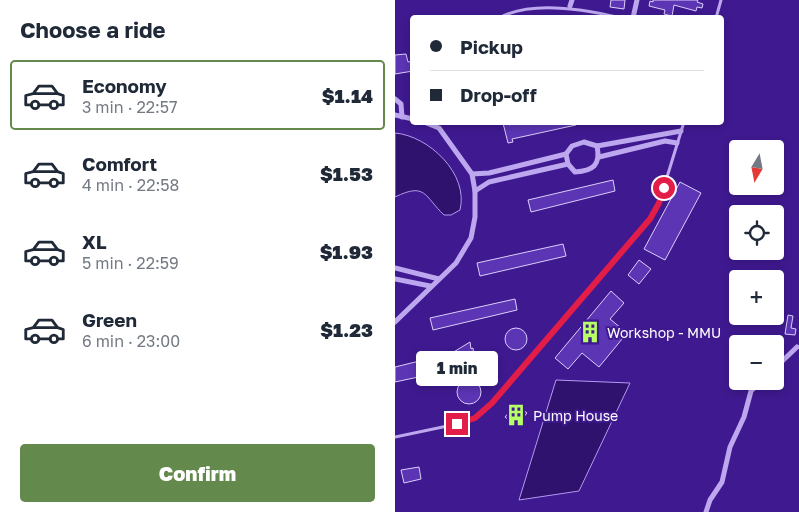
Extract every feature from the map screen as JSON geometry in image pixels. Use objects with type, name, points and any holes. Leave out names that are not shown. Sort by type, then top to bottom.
[{"type":"street","points":[[634,15],[637,0]]},
{"type":"street","points":[[395,99],[401,104],[402,117]]},
{"type":"street","points":[[395,115],[410,118]]},
{"type":"street","points":[[395,322],[430,286],[456,263],[471,238],[475,217],[473,174],[439,128],[432,125]]},
{"type":"street","points":[[597,146],[599,157],[596,164],[588,171],[575,172],[567,164],[566,154],[571,146],[584,142],[597,146],[681,131]]},
{"type":"street","points":[[599,157],[665,141],[677,143]]},
{"type":"street","points":[[473,174],[489,173],[566,154]]},
{"type":"street","points":[[475,191],[489,182],[567,164]]},
{"type":"street","points":[[395,268],[439,279]]},
{"type":"street","points":[[395,279],[430,286]]},
{"type":"street","points":[[784,359],[797,347]]},
{"type":"street","points":[[706,512],[710,500],[722,482],[730,447],[744,417],[752,390]]},
{"type":"lane","points":[[717,15],[721,0]]},
{"type":"lane","points":[[548,2],[571,3],[611,15]]},
{"type":"lane","points":[[504,15],[517,6]]},
{"type":"lane","points":[[395,437],[457,424],[475,418],[492,403],[650,219],[659,203],[682,125]]},
{"type":"shaded area","points":[[395,133],[421,141],[444,159],[458,183],[461,196],[460,210],[451,215],[444,215],[424,193],[419,191],[395,197]]},
{"type":"shaded area","points":[[556,380],[630,383],[579,491],[519,500]]},
{"type":"building","points":[[611,0],[625,0],[624,9],[610,7]]},
{"type":"building","points":[[653,0],[698,0],[697,2],[703,4],[702,8],[697,7],[696,11],[674,5],[672,15],[668,15],[664,14],[665,10],[649,6],[650,1],[653,2]]},
{"type":"building","points":[[406,54],[408,62],[410,62],[410,72],[395,74],[395,55]]},
{"type":"building","points":[[504,125],[576,125],[512,139],[513,142],[508,143]]},
{"type":"building","points":[[613,180],[615,191],[531,212],[528,200]]},
{"type":"building","points":[[680,182],[701,193],[665,260],[644,249]]},
{"type":"building","points":[[563,244],[566,256],[480,276],[477,263]]},
{"type":"building","points":[[639,260],[651,269],[639,284],[628,275]]},
{"type":"building","name":"Workshop - MMU","points":[[611,291],[624,303],[610,319],[627,333],[599,367],[582,353],[568,369],[555,358]]},
{"type":"building","points":[[515,299],[517,310],[433,330],[430,318]]},
{"type":"building","points":[[788,315],[793,316],[791,328],[796,329],[795,335],[785,334]]},
{"type":"building","points":[[516,328],[524,331],[527,339],[524,347],[516,350],[508,347],[505,339],[508,331]]},
{"type":"building","points":[[470,342],[471,349],[473,348],[475,365],[470,366],[469,364],[429,374],[430,379],[424,381],[423,376],[395,382],[395,367],[452,353]]},
{"type":"building","points":[[469,380],[477,384],[481,392],[477,400],[469,404],[461,400],[457,392],[461,384]]},
{"type":"building","name":"Pump House","points":[[516,404],[527,413],[516,426],[505,417]]},
{"type":"building","points":[[419,467],[421,479],[404,483],[401,470]]},
{"type":"place","name":"Workshop - MMU","points":[[590,332]]},
{"type":"place","name":"Pump House","points":[[516,415]]},
{"type":"route","points":[[457,424],[475,418],[492,403],[650,219],[659,203],[664,188]]}]
